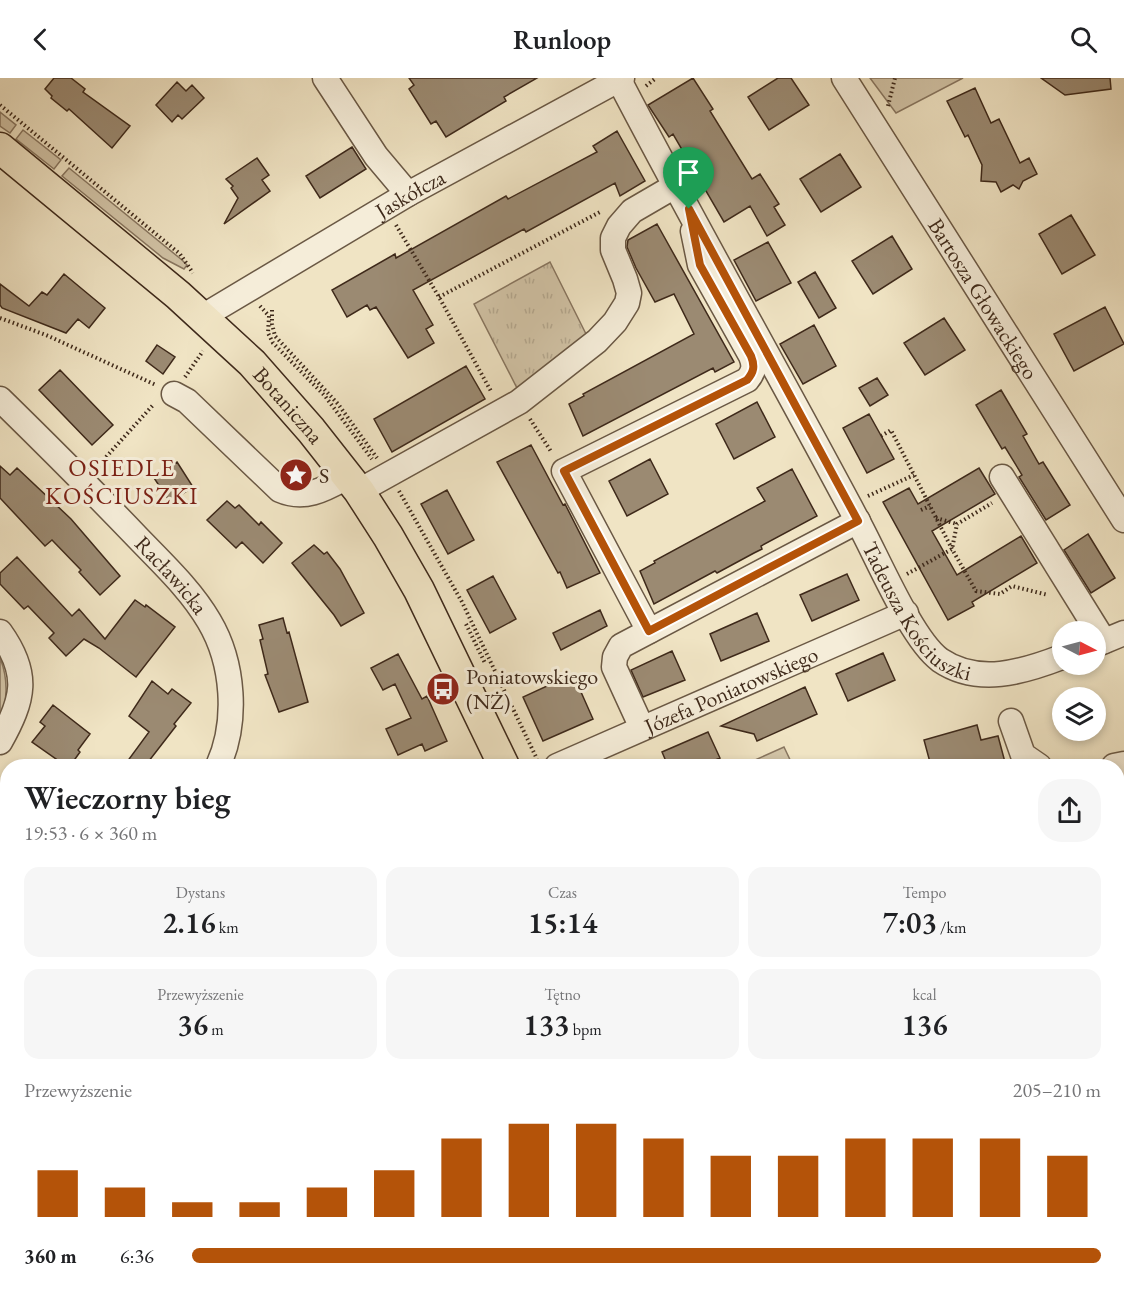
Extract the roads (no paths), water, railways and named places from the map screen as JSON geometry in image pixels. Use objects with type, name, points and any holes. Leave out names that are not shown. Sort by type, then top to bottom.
[{"type":"main road","name":"Botaniczna","points":[[0,148],[178,295],[205,330],[252,363],[311,430],[353,484],[388,536],[419,590],[501,759]]},
{"type":"street","points":[[325,78],[376,156],[408,194]]},
{"type":"street","name":"Bartosza Głowackiego","points":[[844,78],[1124,520]]},
{"type":"street","name":"Jaskółcza","points":[[205,330],[408,194],[620,79]]},
{"type":"street","name":"Tadeusza Kościuszki","points":[[620,79],[675,186],[860,510],[906,613],[928,649],[941,660],[969,673],[987,675],[1011,673],[1052,660]]},
{"type":"street","points":[[171,392],[195,408],[280,490],[293,495],[310,494],[353,484],[519,402],[597,341],[615,322],[627,303],[629,292],[613,250],[613,238],[619,226],[632,211],[675,186]]},
{"type":"street","points":[[649,631],[564,471],[747,380],[753,372],[754,363],[751,356],[700,265],[689,209]]},
{"type":"street","name":"Racławicka","points":[[0,399],[84,481],[183,588],[210,622],[219,641],[229,678],[231,699],[227,739],[220,759]]},
{"type":"street","points":[[1006,485],[1081,604],[1108,640]]},
{"type":"street","points":[[642,728],[614,667],[615,657],[621,646],[860,510]]},
{"type":"street","name":"Józefa Poniatowskiego","points":[[573,759],[906,613]]},
{"type":"street","points":[[0,632],[8,643],[18,668],[20,694],[15,716],[0,742]]},
{"type":"street","points":[[1011,721],[1023,755],[1029,759]]},
{"type":"place","name":"S","points":[[296,475]]},
{"type":"place","name":"Poniatowskiego (NŻ)","points":[[443,689]]},
{"type":"district","name":"OSIEDLE KOŚCIUSZKI","points":[[122,482]]}]
